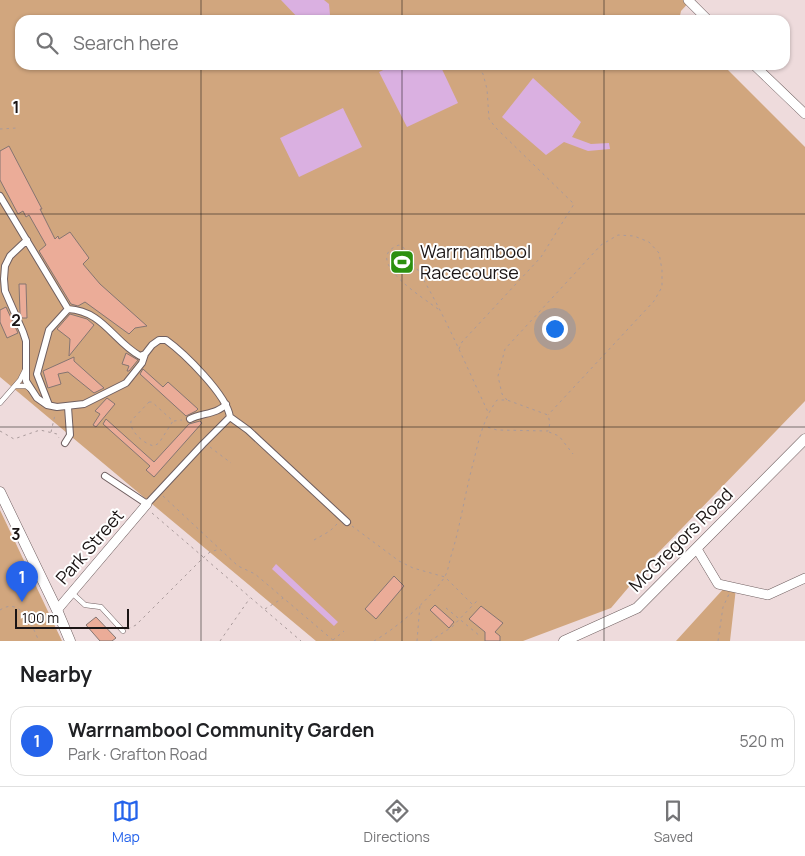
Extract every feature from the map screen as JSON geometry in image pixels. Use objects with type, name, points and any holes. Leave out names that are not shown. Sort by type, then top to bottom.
[{"type":"street","points":[[688,0],[703,15]]},
{"type":"street","points":[[759,70],[805,114]]},
{"type":"street","points":[[0,196],[68,308]]},
{"type":"street","points":[[27,240],[10,256],[4,266],[4,279],[5,292],[24,332],[26,341],[26,381],[37,398],[57,407],[84,404],[126,383],[142,364],[145,354]]},
{"type":"street","points":[[68,308],[82,310],[104,324],[132,351],[140,356],[145,354],[159,340],[166,340],[210,383],[229,408],[230,417],[248,430],[347,522]]},
{"type":"street","points":[[49,405],[37,374],[49,330],[68,308]]},
{"type":"street","points":[[190,419],[197,415],[222,410],[226,404]]},
{"type":"street","points":[[65,443],[70,435],[68,407]]},
{"type":"street","points":[[105,476],[146,506],[230,417]]},
{"type":"street","name":"McGregors Road","points":[[564,641],[637,608],[805,439]]},
{"type":"street","points":[[0,492],[70,641]]},
{"type":"street","name":"Park Street","points":[[57,610],[146,506]]},
{"type":"street","points":[[696,549],[718,584],[768,595],[805,578]]},
{"type":"lane","points":[[0,403],[20,380],[25,369]]},
{"type":"lane","points":[[15,386],[26,386],[33,390]]},
{"type":"lane","points":[[72,593],[85,605],[101,606],[123,631]]},
{"type":"path","points":[[459,349],[462,342],[541,257],[574,204],[496,128],[490,119],[487,89],[480,70]]},
{"type":"path","points":[[0,129],[17,128]]},
{"type":"path","points":[[507,400],[502,394],[498,376],[505,349],[601,245],[618,235],[634,236],[649,242],[659,253],[662,270],[662,287],[654,301],[548,415]]},
{"type":"path","points":[[438,309],[394,275],[388,267],[386,258],[388,252],[394,247],[399,245],[403,247],[420,274],[459,349],[488,413]]},
{"type":"path","points":[[374,641],[392,630],[420,604],[445,576],[484,426],[488,413],[498,400],[507,400],[548,415]]},
{"type":"path","points":[[150,402],[171,417],[173,421],[159,443],[154,446],[150,445],[132,430],[130,425],[131,421],[150,402]]},
{"type":"path","points":[[51,432],[57,407]]},
{"type":"path","points":[[548,415],[550,424],[548,431]]},
{"type":"path","points":[[173,421],[190,419]]},
{"type":"path","points":[[484,426],[497,430],[548,431],[559,436],[573,454]]},
{"type":"path","points":[[0,431],[14,440],[40,430],[51,432],[57,434],[61,442],[65,443]]},
{"type":"path","points":[[203,444],[213,448],[231,463]]},
{"type":"path","points":[[158,492],[238,566],[255,574],[333,641],[344,632]]},
{"type":"path","points":[[146,506],[203,558],[301,641]]},
{"type":"path","points":[[314,540],[330,531],[336,524],[347,522],[399,561],[413,568],[445,576],[473,605]]},
{"type":"path","points":[[123,631],[136,625],[210,552],[220,549]]},
{"type":"path","points":[[718,641],[723,607],[734,587]]},
{"type":"path","points":[[220,641],[250,597]]},
{"type":"path","points":[[265,610],[283,598]]},
{"type":"path","points":[[430,641],[452,627],[477,602]]},
{"type":"path","points":[[417,641],[420,604]]},
{"type":"path","points":[[0,610],[4,607],[14,607],[24,612],[39,641]]},
{"type":"path","points":[[446,608],[480,636]]},
{"type":"shaded area","name":"Warrnambool Racecourse","points":[[0,0],[691,0],[681,11],[680,15],[15,15],[15,70],[728,70],[805,147],[805,401],[656,555],[611,608],[523,641],[316,641],[0,377]]},
{"type":"shaded area","points":[[281,0],[324,0],[329,4],[330,15],[295,15]]},
{"type":"shaded area","points":[[383,70],[442,70],[458,103],[407,127],[379,72]]},
{"type":"shaded area","points":[[533,78],[581,122],[572,137],[591,144],[609,143],[610,149],[588,151],[564,142],[546,155],[502,117]]},
{"type":"shaded area","points":[[343,108],[362,147],[299,177],[280,138]]},
{"type":"shaded area","points":[[0,510],[62,641],[0,641]]},
{"type":"shaded area","points":[[276,564],[338,622],[334,626],[272,569]]},
{"type":"shaded area","points":[[726,586],[736,588],[730,641],[676,641]]},
{"type":"building","points":[[9,146],[42,209],[40,209],[55,239],[58,236],[59,239],[70,232],[89,258],[83,264],[100,284],[147,326],[135,328],[129,334],[85,302],[78,306],[71,304],[39,251],[46,245],[29,215],[26,217],[23,211],[18,214],[0,180],[0,151]]},
{"type":"building","points":[[19,284],[26,284],[27,318],[22,318],[20,313]]},
{"type":"building","points":[[6,307],[18,333],[7,338],[0,322],[0,310]]},
{"type":"building","points":[[70,314],[87,319],[94,325],[69,356],[70,339],[57,329]]},
{"type":"building","points":[[126,353],[138,360],[129,371],[127,371],[129,366],[122,364]]},
{"type":"building","points":[[74,357],[74,361],[104,388],[94,393],[68,372],[58,374],[61,384],[48,388],[43,371]]},
{"type":"building","points":[[143,369],[163,387],[168,382],[198,409],[186,416],[140,374]]},
{"type":"building","points":[[107,398],[115,404],[96,427],[93,425],[100,414],[95,411]]},
{"type":"building","points":[[106,419],[154,462],[189,424],[200,421],[202,423],[154,477],[146,470],[150,466],[103,424]]},
{"type":"building","points":[[394,576],[404,586],[376,619],[365,609]]},
{"type":"building","points":[[435,605],[454,622],[449,628],[430,610]]},
{"type":"building","points":[[481,606],[503,623],[495,632],[500,636],[500,641],[485,641],[485,632],[469,619]]},
{"type":"building","points":[[96,617],[116,638],[112,641],[100,641],[86,625]]},
{"type":"place","name":"Warrnambool Racecourse","points":[[402,262]]},
{"type":"place","name":"Warrnambool Community Garden","points":[[22,602]]}]
